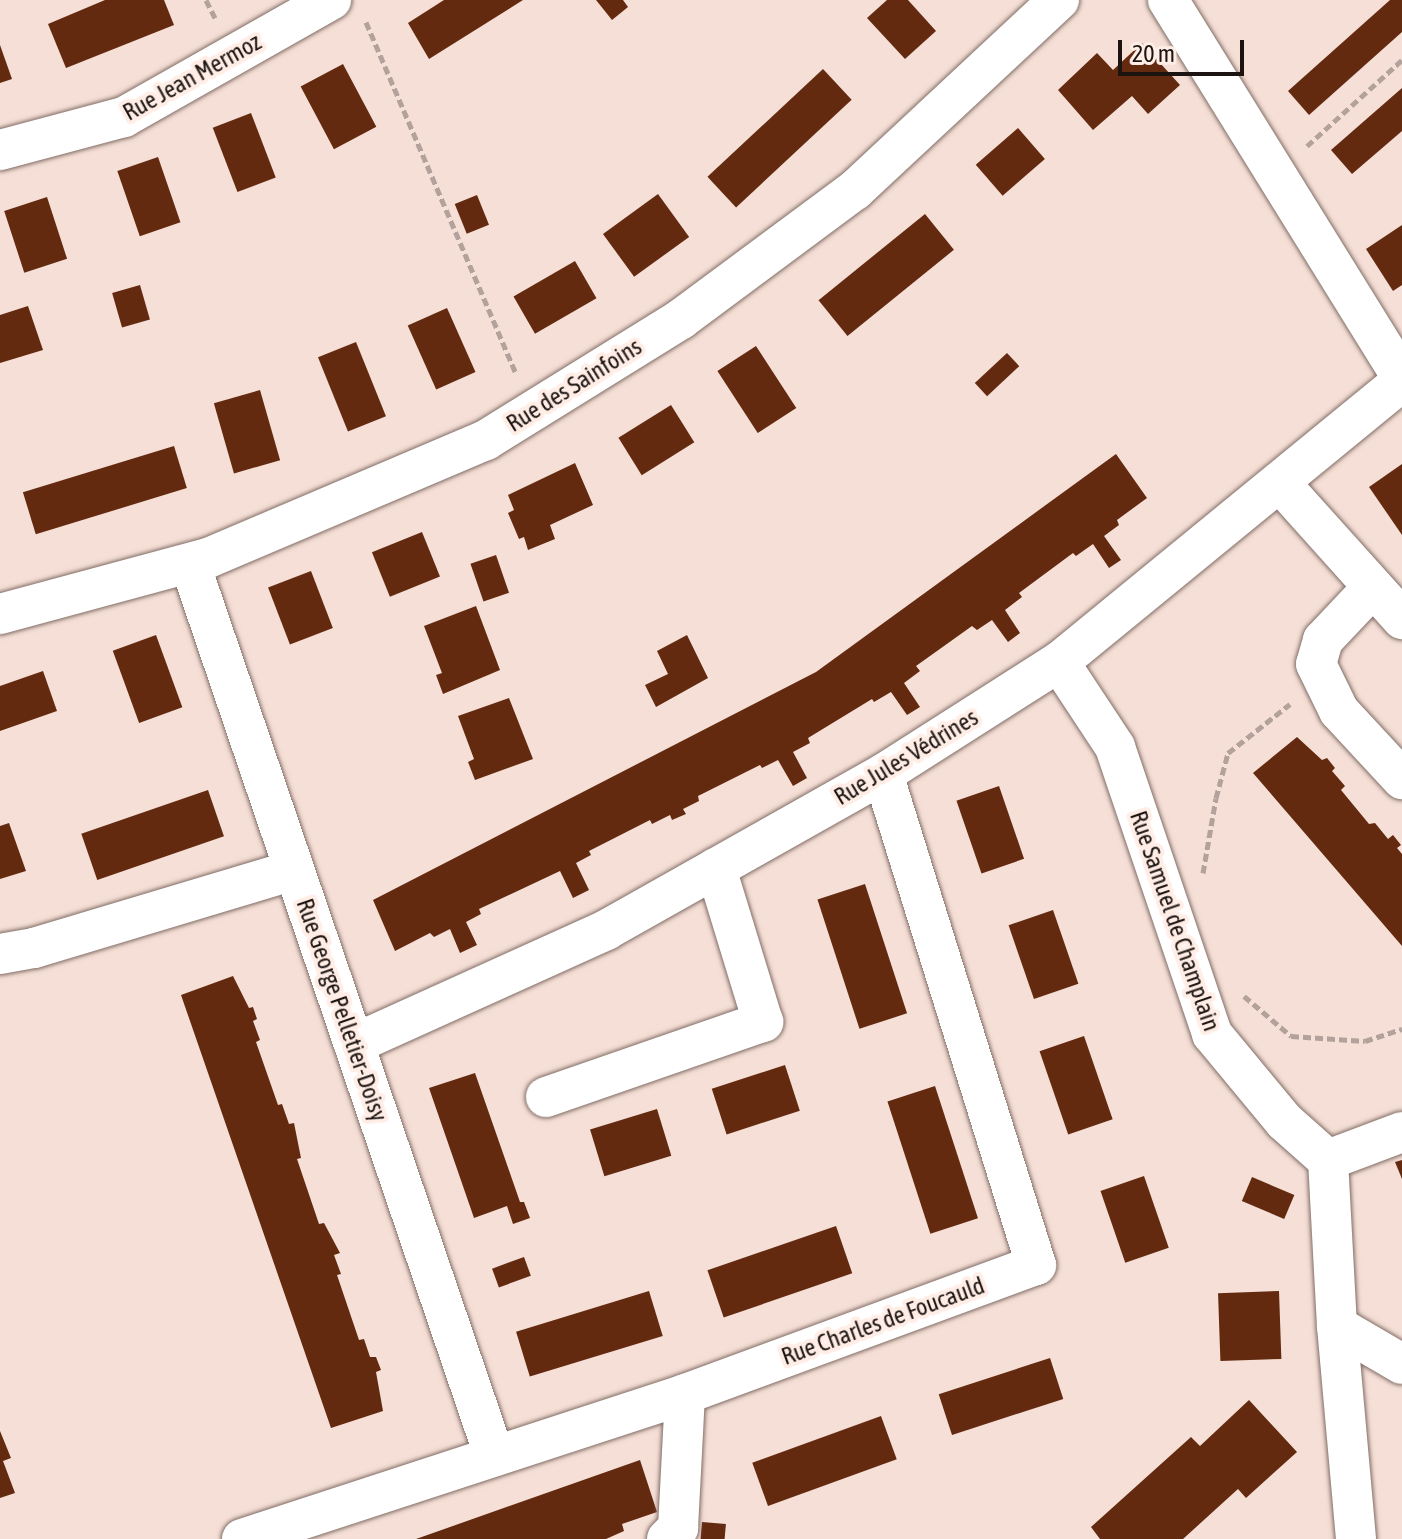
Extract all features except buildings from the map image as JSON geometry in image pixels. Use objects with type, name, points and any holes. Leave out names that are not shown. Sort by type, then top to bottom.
[{"type":"street","name":"Rue des Sainfoins","points":[[0,614],[190,564],[486,440],[681,319],[855,190],[1059,0]]},
{"type":"street","points":[[1168,0],[1402,379]]},
{"type":"street","name":"Rue Jean Mermoz","points":[[0,150],[124,117],[347,7]]},
{"type":"street","name":"Rue Jules Védrines","points":[[354,1044],[606,930],[883,774],[1059,662],[1280,483],[1402,379]]},
{"type":"street","points":[[1280,483],[1402,619]]},
{"type":"street","name":"Rue George Pelletier-Doisy","points":[[190,564],[494,1455]]},
{"type":"street","points":[[1373,587],[1323,640],[1316,664],[1339,711],[1402,779]]},
{"type":"street","name":"Rue Samuel de Champlain","points":[[1059,662],[1115,747],[1212,1034],[1284,1121],[1328,1160]]},
{"type":"street","name":"Rue Charles de Foucauld","points":[[242,1539],[685,1394],[1036,1265],[883,774]]},
{"type":"street","points":[[546,1097],[763,1022],[716,868]]},
{"type":"street","points":[[0,954],[34,948],[294,870]]},
{"type":"street","points":[[1356,1539],[1337,1326],[1328,1160],[1402,1132]]},
{"type":"street","points":[[1337,1326],[1402,1364]]},
{"type":"street","points":[[667,1539],[678,1528],[685,1394]]},
{"type":"path","points":[[347,7],[532,411]]},
{"type":"path","points":[[1274,176],[1402,60]]},
{"type":"path","points":[[1204,886],[1216,798],[1228,753],[1323,678]]},
{"type":"path","points":[[1233,986],[1291,1036],[1365,1041],[1402,1029]]}]
